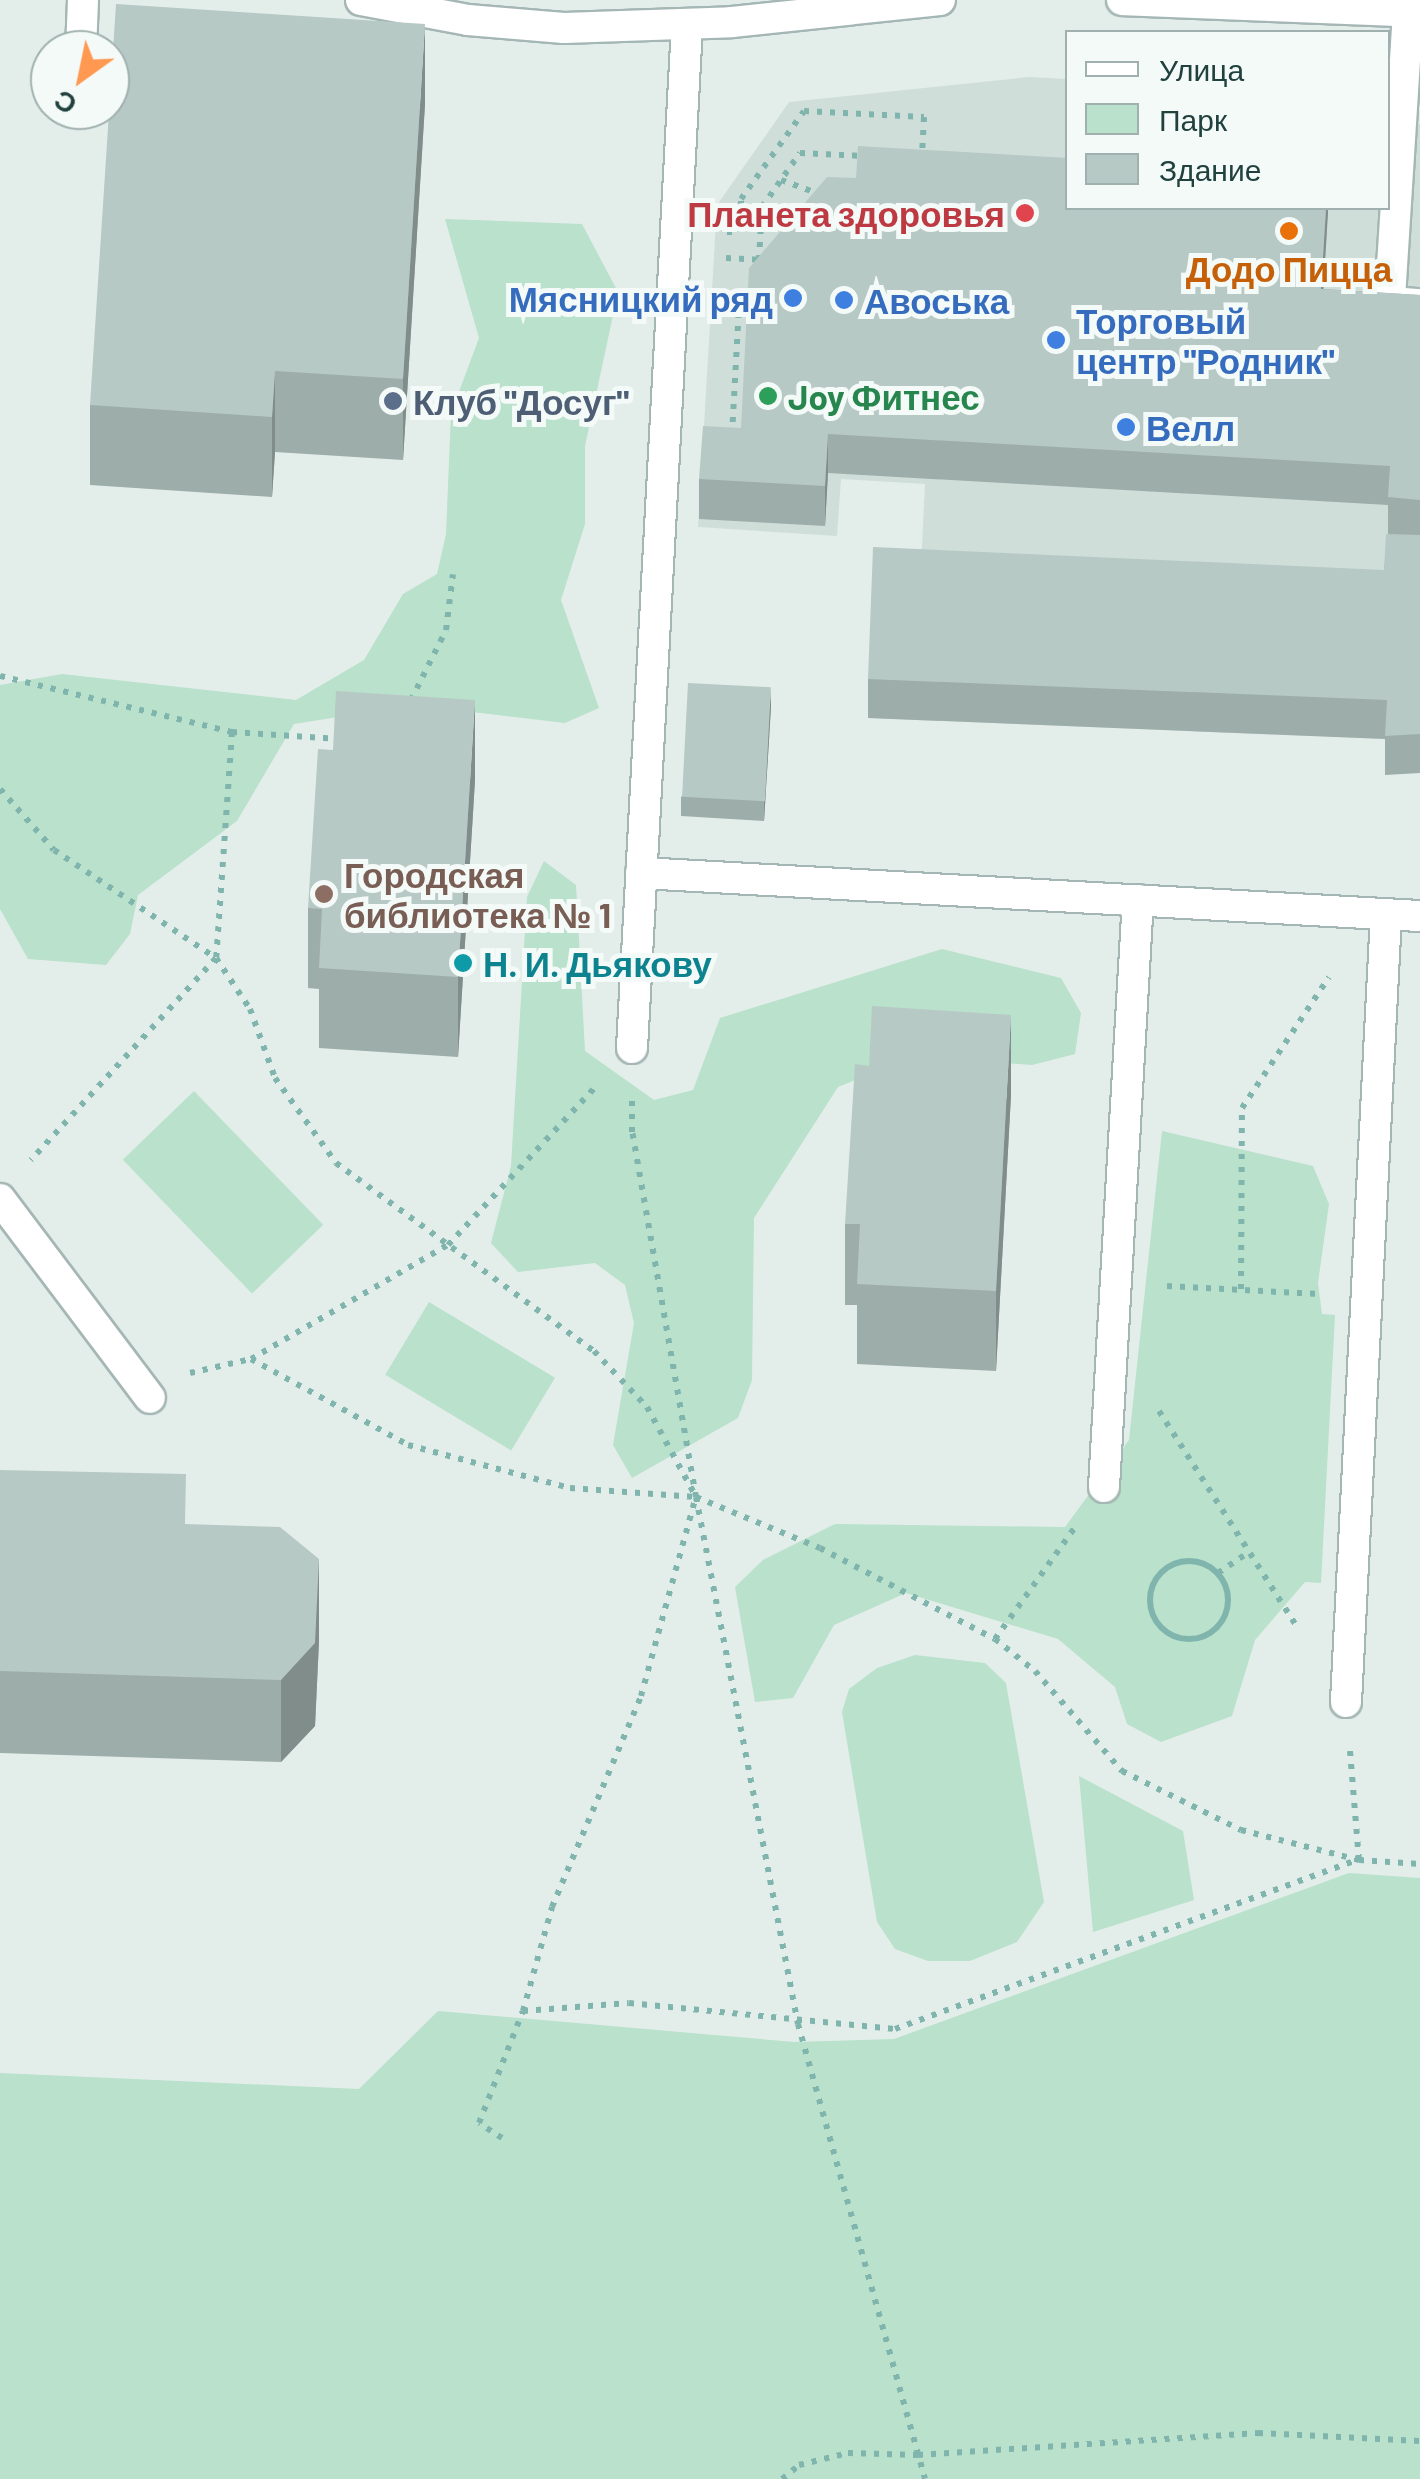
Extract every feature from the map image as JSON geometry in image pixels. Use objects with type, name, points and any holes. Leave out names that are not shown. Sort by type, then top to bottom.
[{"type":"main road","points":[[82,30],[83,0]]},
{"type":"main road","points":[[361,0],[526,25],[688,26],[940,0]]},
{"type":"main road","points":[[1122,0],[1414,12],[1390,302],[1420,304]]},
{"type":"main road","points":[[632,1048],[688,26]]},
{"type":"main road","points":[[642,873],[1420,916]]},
{"type":"main road","points":[[1104,1488],[1138,900]]},
{"type":"main road","points":[[1346,1702],[1379,914]]},
{"type":"main road","points":[[0,1200],[150,1398]]},
{"type":"path","points":[[676,229],[740,232],[742,200],[804,111],[924,117],[922,159]]},
{"type":"path","points":[[759,272],[762,207],[800,153],[870,156]]},
{"type":"path","points":[[905,158],[938,160]]},
{"type":"path","points":[[781,180],[840,201]]},
{"type":"path","points":[[715,257],[760,260]]},
{"type":"path","points":[[732,454],[738,306],[758,284]]},
{"type":"path","points":[[403,714],[446,630],[453,574]]},
{"type":"path","points":[[0,676],[232,732],[346,739]]},
{"type":"path","points":[[27,1164],[216,958],[232,732]]},
{"type":"path","points":[[0,789],[54,850],[216,958],[250,1009],[275,1078],[336,1163],[594,1351],[648,1408],[696,1497],[642,1696],[552,1907],[523,2011],[479,2122],[502,2138]]},
{"type":"path","points":[[1241,1290],[1242,1108],[1379,914]]},
{"type":"path","points":[[150,1398],[181,1375],[251,1359],[448,1245],[632,1048]]},
{"type":"path","points":[[632,1048],[632,1132],[696,1497],[798,2024],[926,2479]]},
{"type":"path","points":[[1116,1283],[1366,1296]]},
{"type":"path","points":[[251,1359],[408,1445],[570,1488],[696,1497],[820,1548],[996,1639],[1035,1671],[1122,1772],[1241,1830],[1359,1860],[1420,1864]]},
{"type":"path","points":[[1110,1379],[1140,1380],[1346,1702],[1359,1860]]},
{"type":"path","points":[[996,1639],[1104,1488]]},
{"type":"path","points":[[1218,1573],[1249,1552]]},
{"type":"path","points":[[1180,1560],[1201,1562],[1218,1573],[1228,1591],[1226,1612],[1215,1629],[1187,1639],[1159,1626],[1149,1608],[1150,1587],[1162,1570],[1180,1560]]},
{"type":"path","points":[[523,2011],[628,2003],[798,2024],[895,2029],[1359,1860]]},
{"type":"path","points":[[782,2479],[800,2465],[848,2453],[918,2455],[1258,2433],[1420,2441]]},
{"type":"shaded area","points":[[1029,77],[1065,79],[1065,210],[1390,210],[1390,111],[1420,124],[1420,773],[1386,739],[868,718],[873,587],[920,588],[925,484],[841,479],[837,536],[698,527],[717,205],[789,102]]},
{"type":"green space","points":[[445,219],[582,224],[618,292],[585,446],[585,524],[561,600],[599,708],[565,723],[413,705],[294,724],[237,821],[138,895],[130,934],[106,965],[28,959],[0,909],[0,685],[62,674],[296,700],[364,660],[403,594],[437,574],[446,534],[451,413],[479,338]]},
{"type":"green space","points":[[544,861],[576,885],[585,1051],[654,1100],[693,1090],[720,1018],[942,949],[1061,978],[1081,1013],[1075,1054],[1032,1065],[915,1056],[838,1087],[754,1218],[752,1380],[738,1418],[632,1478],[613,1445],[634,1323],[625,1285],[595,1263],[518,1272],[491,1243],[511,1166],[527,897]]},
{"type":"green space","points":[[194,1091],[323,1225],[252,1294],[123,1160]]},
{"type":"green space","points":[[1162,1131],[1313,1166],[1329,1204],[1318,1283],[1322,1314],[1335,1315],[1321,1583],[1305,1582],[1255,1640],[1232,1716],[1161,1742],[1127,1724],[1115,1687],[1058,1639],[906,1593],[834,1625],[793,1698],[755,1702],[735,1587],[763,1560],[835,1524],[1065,1527],[1129,1440]]},
{"type":"green space","points":[[429,1302],[555,1378],[511,1451],[385,1375]]},
{"type":"green space","points":[[915,1655],[985,1663],[1006,1683],[1044,1902],[1017,1942],[970,1961],[928,1961],[895,1949],[877,1922],[842,1712],[849,1689],[877,1668]]},
{"type":"green space","points":[[1079,1776],[1183,1831],[1194,1900],[1093,1932]]},
{"type":"green space","points":[[1349,1873],[1420,1878],[1420,2479],[0,2479],[0,2073],[359,2089],[438,2011],[795,2042],[894,2039]]},
{"type":"building","points":[[116,4],[425,24],[403,379],[275,371],[272,417],[90,405],[108,130],[130,130],[130,30],[114,30]]},
{"type":"building","name":"Торговый центр \"Родник\"","points":[[858,146],[1065,158],[1065,210],[1326,210],[1321,289],[1420,295],[1420,500],[1388,497],[1390,466],[828,434],[825,486],[699,479],[703,426],[741,428],[749,268],[827,177],[856,178]]},
{"type":"building","points":[[1386,534],[1420,535],[1420,734],[1385,736],[1387,700],[868,679],[873,547],[1384,570]]},
{"type":"building","points":[[688,683],[771,687],[765,801],[682,797]]},
{"type":"building","points":[[336,691],[475,700],[458,977],[319,968],[322,909],[308,908],[318,749],[333,750]]},
{"type":"building","points":[[872,1006],[1011,1015],[996,1291],[857,1284],[860,1224],[845,1224],[855,1064],[869,1066]]},
{"type":"building","points":[[0,1470],[186,1474],[185,1524],[280,1527],[319,1559],[315,1643],[281,1680],[0,1671]]},
{"type":"place","name":"Планета здоровья","points":[[1025,213]]},
{"type":"place","name":"Додо Пицца","points":[[1289,231]]},
{"type":"place","name":"Мясницкий ряд","points":[[793,298]]},
{"type":"place","name":"Авоська","points":[[844,300]]},
{"type":"place","name":"Торговый центр \"Родник\"","points":[[1056,340]]},
{"type":"place","name":"Joy Фитнес","points":[[768,396]]},
{"type":"place","name":"Клуб \"Досуг\"","points":[[393,401]]},
{"type":"place","name":"Велл","points":[[1126,427]]},
{"type":"place","name":"Городская библиотека № 1","points":[[324,894]]},
{"type":"place","name":"Н. И. Дьякову","points":[[463,963]]}]
